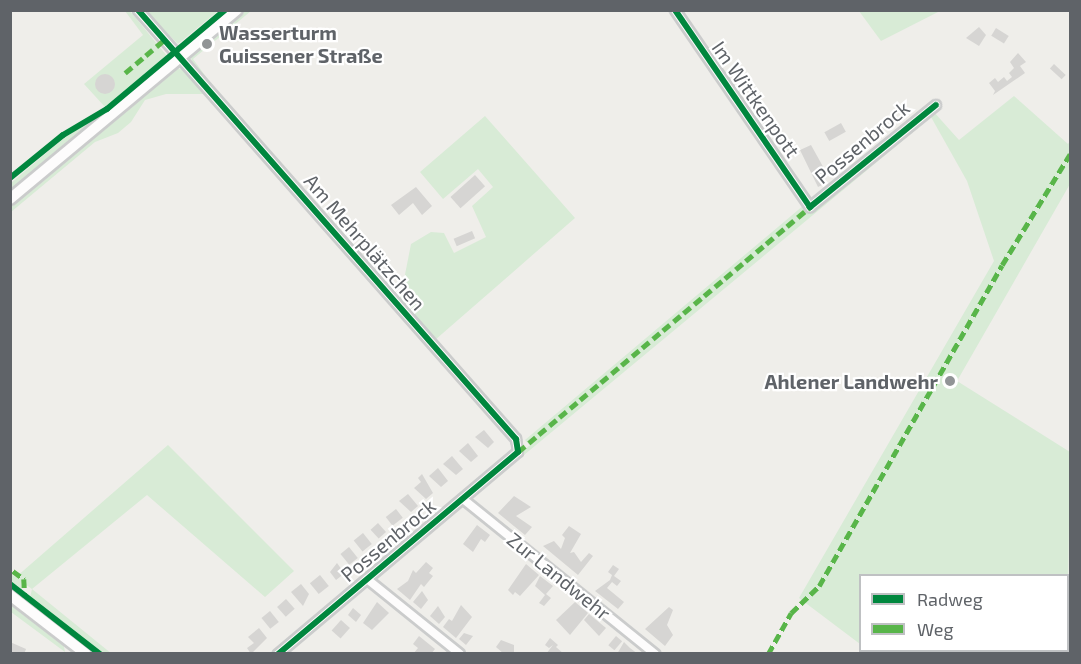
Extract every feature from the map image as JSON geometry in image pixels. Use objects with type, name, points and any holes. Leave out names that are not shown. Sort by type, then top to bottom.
[{"type":"street","name":"Am Mehrplätzchen","points":[[138,10],[490,408],[516,440],[518,452]]},
{"type":"street","points":[[10,199],[237,10]]},
{"type":"street","name":"Im Wittkenpott","points":[[675,10],[810,207]]},
{"type":"street","name":"Possenbrock","points":[[810,207],[936,105]]},
{"type":"street","name":"Possenbrock","points":[[278,654],[518,452]]},
{"type":"street","name":"Zur Landwehr","points":[[463,499],[654,654]]},
{"type":"street","points":[[367,579],[460,654]]},
{"type":"street","points":[[10,595],[86,654]]},
{"type":"green space","points":[[125,11],[130,11],[167,56],[105,107],[84,84],[143,35]]},
{"type":"green space","points":[[145,11],[218,11],[178,44]]},
{"type":"green space","points":[[245,11],[251,11],[193,59],[220,96],[192,66],[191,56]]},
{"type":"green space","points":[[859,11],[940,11],[881,41]]},
{"type":"green space","points":[[176,68],[186,70],[207,94],[166,94],[145,100],[131,122],[118,133],[95,142],[11,212],[11,207]]},
{"type":"green space","points":[[1014,96],[1068,144],[1070,141],[1070,184],[957,381],[1070,452],[1068,574],[859,574],[859,643],[799,598],[994,261],[967,181],[931,117],[524,455],[522,452],[530,445],[525,440],[804,205],[808,211],[812,209],[933,111],[959,140]]},
{"type":"green space","points":[[108,111],[11,192],[11,183],[65,137]]},
{"type":"green space","points":[[485,116],[575,218],[435,340],[400,300],[411,244],[431,232],[444,233],[454,253],[486,237],[472,206],[493,187],[478,169],[443,199],[420,172]]},
{"type":"green space","points":[[168,445],[294,571],[265,597],[147,495],[32,589],[22,582],[22,594],[11,589],[10,574],[16,577]]},
{"type":"green space","points":[[32,589],[112,654],[93,653],[29,602]]},
{"type":"green space","points":[[10,602],[63,641],[65,652],[11,612]]},
{"type":"green space","points":[[923,652],[1034,652],[1033,654]]},
{"type":"building","points":[[979,27],[986,35],[979,46],[966,38]]},
{"type":"building","points":[[996,28],[1009,36],[1004,44],[991,36]]},
{"type":"building","points":[[1018,53],[1026,62],[1020,66],[1025,73],[993,95],[995,91],[989,83],[995,78],[998,82],[1004,77],[1007,81],[1012,77],[1009,73],[1014,68],[1010,62]]},
{"type":"building","points":[[1054,64],[1066,75],[1062,79],[1050,68]]},
{"type":"building","points":[[105,74],[112,77],[115,84],[112,91],[105,94],[98,91],[95,84],[98,77]]},
{"type":"building","points":[[841,123],[846,132],[829,141],[824,132]]},
{"type":"building","points":[[811,145],[826,172],[821,175],[824,184],[818,187],[800,150]]},
{"type":"building","points":[[475,175],[485,186],[461,208],[450,197]]},
{"type":"building","points":[[416,187],[432,206],[422,215],[413,203],[399,215],[391,205]]},
{"type":"building","points":[[472,231],[475,238],[457,246],[454,239]]},
{"type":"building","points":[[484,430],[494,442],[488,448],[475,437]]},
{"type":"building","points":[[468,443],[478,456],[471,462],[459,451]]},
{"type":"building","points":[[452,456],[463,469],[456,475],[443,464]]},
{"type":"building","points":[[438,468],[448,481],[441,487],[429,476]]},
{"type":"building","points":[[422,474],[433,493],[426,499],[414,488],[421,482],[418,478]]},
{"type":"building","points":[[408,494],[418,506],[411,512],[399,501]]},
{"type":"building","points":[[514,496],[531,507],[516,516],[532,527],[525,535],[498,513]]},
{"type":"building","points":[[396,509],[403,518],[393,526],[386,517]]},
{"type":"building","points":[[378,523],[386,532],[379,539],[371,530]]},
{"type":"building","points":[[477,525],[490,535],[485,542],[481,539],[473,552],[463,544]]},
{"type":"building","points":[[569,526],[581,534],[570,553],[574,552],[581,562],[589,553],[593,556],[578,575],[543,546],[554,541],[561,549],[565,538],[562,535]]},
{"type":"building","points":[[363,533],[372,544],[362,551],[354,541]]},
{"type":"building","points":[[349,547],[358,558],[349,565],[340,554]]},
{"type":"building","points":[[426,562],[433,568],[429,573],[433,576],[424,587],[421,584],[410,600],[397,589],[408,581],[413,570],[416,573]]},
{"type":"building","points":[[337,563],[342,570],[345,567],[352,575],[349,578],[345,573],[336,580],[330,572]]},
{"type":"building","points":[[526,564],[539,575],[520,596],[515,592],[513,595],[508,590]]},
{"type":"building","points":[[613,565],[619,569],[614,576],[621,581],[617,586],[612,582],[607,588],[624,602],[618,609],[595,591],[610,580],[612,575],[608,572]]},
{"type":"building","points":[[320,575],[329,586],[319,594],[310,583]]},
{"type":"building","points":[[540,576],[553,586],[546,594],[551,598],[544,606],[539,603],[545,595],[535,586]]},
{"type":"building","points":[[301,584],[309,594],[303,606],[291,592]]},
{"type":"building","points":[[422,591],[428,600],[421,609],[413,602]]},
{"type":"building","points":[[286,599],[295,609],[286,617],[277,607]]},
{"type":"building","points":[[377,602],[389,613],[372,630],[363,623]]},
{"type":"building","points":[[575,602],[588,613],[570,635],[556,620]]},
{"type":"building","points":[[461,605],[472,617],[456,638],[443,627],[449,619],[452,621]]},
{"type":"building","points":[[438,606],[445,617],[439,624],[430,616]]},
{"type":"building","points":[[669,607],[673,610],[667,625],[673,635],[665,646],[645,629]]},
{"type":"building","points":[[353,608],[361,615],[356,622],[348,615]]},
{"type":"building","points":[[270,611],[279,622],[270,629],[261,618]]},
{"type":"building","points":[[589,614],[606,628],[599,636],[584,620]]},
{"type":"building","points":[[341,620],[350,628],[341,638],[332,630]]},
{"type":"building","points":[[259,628],[267,638],[251,654],[247,648],[254,643],[248,637]]},
{"type":"building","points":[[464,633],[473,636],[466,645],[459,639]]},
{"type":"building","points":[[419,636],[435,649],[431,654],[413,654],[418,648],[413,644]]},
{"type":"building","points":[[616,636],[622,641],[614,650],[608,645]]},
{"type":"building","points":[[550,638],[564,654],[546,654],[553,645],[549,648],[545,645]]},
{"type":"building","points":[[501,640],[514,645],[514,654],[504,654],[496,647]]},
{"type":"building","points":[[10,642],[26,649],[24,654],[10,654]]},
{"type":"building","points":[[624,642],[630,648],[638,654],[617,654]]},
{"type":"marked path","points":[[125,73],[164,40]]},
{"type":"marked path","points":[[768,654],[791,613],[819,586],[1002,265],[1070,154]]},
{"type":"marked path","points":[[518,452],[810,207]]},
{"type":"marked path","points":[[13,571],[24,579],[25,597]]},
{"type":"cycle path","points":[[138,10],[516,439],[518,452],[278,654]]},
{"type":"cycle path","points":[[10,178],[63,135],[107,109],[225,10]]},
{"type":"cycle path","points":[[675,10],[810,207],[936,105]]},
{"type":"cycle path","points":[[10,584],[100,654]]},
{"type":"place","name":"Wasserturm Guissener Straße","points":[[207,44]]},
{"type":"place","name":"Ahlener Landwehr","points":[[950,381]]}]
